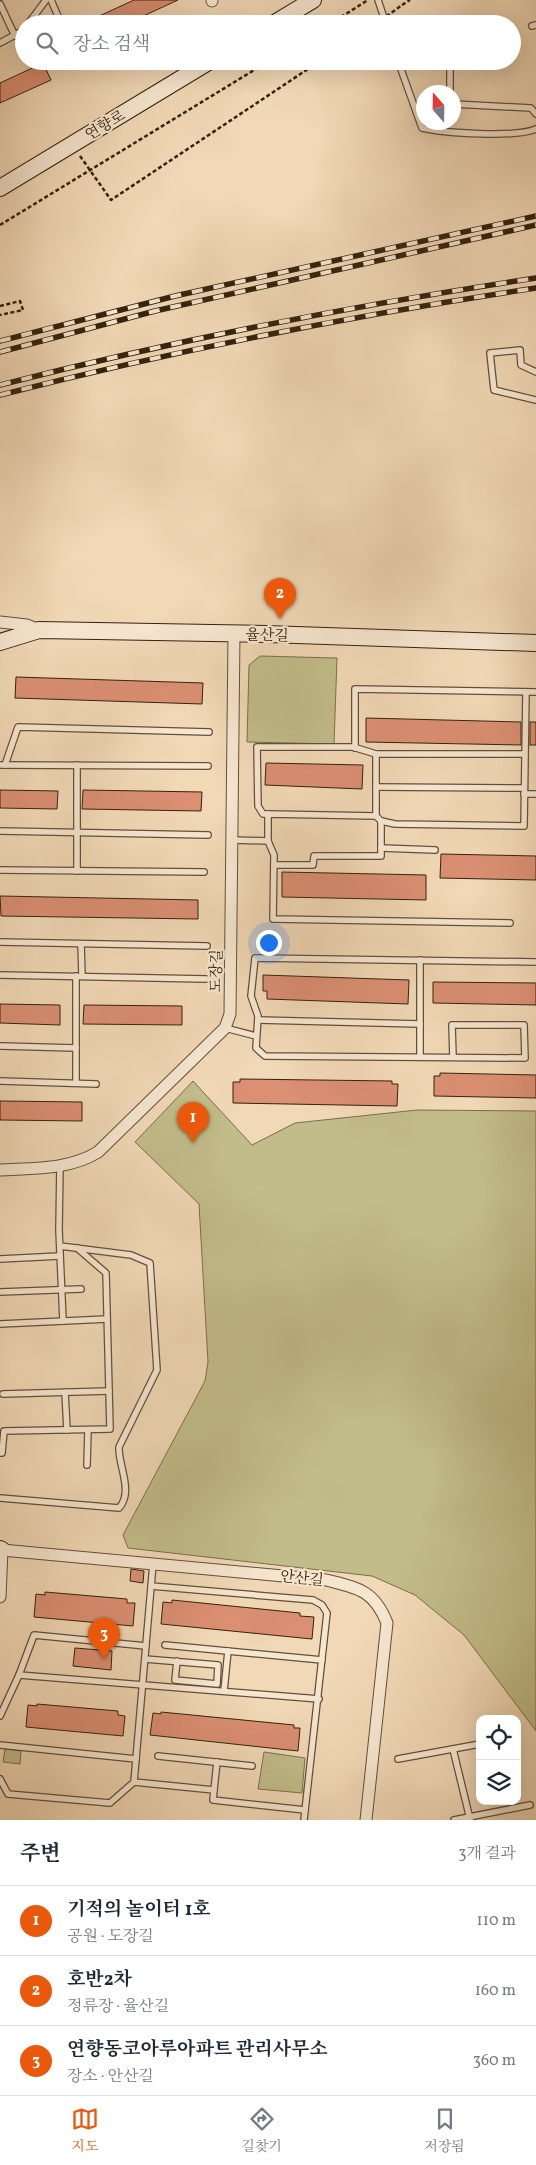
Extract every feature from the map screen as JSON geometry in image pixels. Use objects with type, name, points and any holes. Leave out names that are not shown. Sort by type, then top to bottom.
[{"type":"street","points":[[288,15],[313,0]]},
{"type":"street","name":"연향로","points":[[0,188],[195,70]]},
{"type":"street","points":[[0,622],[27,625],[38,630]]},
{"type":"street","name":"율산길","points":[[0,642],[38,630],[536,643]]},
{"type":"street","name":"도장길","points":[[225,1028],[230,1014],[234,634]]},
{"type":"street","points":[[0,1170],[60,1165],[84,1160],[98,1152],[225,1028]]},
{"type":"street","points":[[0,1598],[1,1550]]},
{"type":"street","name":"안산길","points":[[1,1550],[326,1580],[360,1588],[372,1596],[382,1608],[387,1623],[366,1820]]},
{"type":"lane","points":[[35,15],[46,0]]},
{"type":"lane","points":[[51,0],[57,15]]},
{"type":"lane","points":[[378,0],[383,15]]},
{"type":"lane","points":[[0,4],[15,36],[0,43]]},
{"type":"lane","points":[[401,70],[422,128],[438,131],[516,133],[536,128]]},
{"type":"lane","points":[[450,70],[450,85]]},
{"type":"lane","points":[[461,104],[531,108],[536,114]]},
{"type":"lane","points":[[536,372],[521,365],[520,350],[490,353],[494,390],[536,400]]},
{"type":"lane","points":[[355,748],[355,689],[536,692]]},
{"type":"lane","points":[[524,754],[376,754],[355,748],[257,747],[258,806],[263,814],[376,816],[381,821],[395,824],[524,826],[526,692]]},
{"type":"lane","points":[[208,766],[2,765],[18,728],[209,732]]},
{"type":"lane","points":[[376,754],[376,816]]},
{"type":"lane","points":[[77,764],[77,871]]},
{"type":"lane","points":[[376,787],[524,791],[536,794]]},
{"type":"lane","points":[[268,814],[268,841],[274,855],[273,919],[510,923]]},
{"type":"lane","points":[[274,865],[313,865],[314,856],[381,856],[381,821]]},
{"type":"lane","points":[[0,831],[208,835]]},
{"type":"lane","points":[[233,840],[268,841]]},
{"type":"lane","points":[[381,848],[435,850]]},
{"type":"lane","points":[[0,870],[204,872]]},
{"type":"lane","points":[[0,942],[207,946]]},
{"type":"lane","points":[[76,1083],[81,944]]},
{"type":"lane","points":[[453,1057],[452,1025],[524,1025],[525,1058],[265,1056],[256,1048],[258,1020],[251,996],[255,958],[536,962]]},
{"type":"lane","points":[[420,960],[420,1057]]},
{"type":"lane","points":[[0,975],[206,979]]},
{"type":"lane","points":[[258,1020],[420,1024]]},
{"type":"lane","points":[[225,1028],[256,1036]]},
{"type":"lane","points":[[0,1046],[76,1048]]},
{"type":"lane","points":[[0,1081],[96,1084]]},
{"type":"lane","points":[[60,1165],[60,1256],[63,1321]]},
{"type":"lane","points":[[0,1498],[115,1509],[123,1502],[125,1484],[118,1456],[119,1447],[157,1370],[152,1267],[146,1260],[131,1255],[60,1246]]},
{"type":"lane","points":[[0,1453],[4,1431],[110,1429],[106,1273],[77,1248]]},
{"type":"lane","points":[[0,1259],[60,1256]]},
{"type":"lane","points":[[0,1292],[81,1289]]},
{"type":"lane","points":[[0,1324],[107,1319]]},
{"type":"lane","points":[[3,1394],[109,1391]]},
{"type":"lane","points":[[65,1392],[67,1430]]},
{"type":"lane","points":[[86,1465],[88,1430]]},
{"type":"lane","points":[[0,1779],[8,1794],[110,1803],[134,1782],[153,1564]]},
{"type":"lane","points":[[151,1586],[313,1600],[322,1605],[327,1613],[319,1699],[304,1820]]},
{"type":"lane","points":[[0,1716],[34,1635],[146,1646]]},
{"type":"lane","points":[[165,1645],[322,1660]]},
{"type":"lane","points":[[224,1691],[228,1651]]},
{"type":"lane","points":[[145,1659],[177,1661],[218,1665],[217,1684],[175,1680],[177,1661]]},
{"type":"lane","points":[[19,1674],[319,1699]]},
{"type":"lane","points":[[0,1744],[136,1759]]},
{"type":"lane","points":[[398,1759],[476,1745]]},
{"type":"lane","points":[[453,1749],[470,1818]]},
{"type":"lane","points":[[158,1756],[252,1766]]},
{"type":"lane","points":[[217,1762],[213,1800],[305,1810]]},
{"type":"lane","points":[[134,1782],[214,1790]]},
{"type":"lane","points":[[454,1820],[530,1805]]},
{"type":"path","points":[[344,15],[368,0]]},
{"type":"path","points":[[388,15],[410,0]]},
{"type":"path","points":[[0,225],[254,70]]},
{"type":"path","points":[[72,145],[111,200],[306,70]]},
{"type":"path","points":[[0,306],[20,301],[23,310],[0,315]]},
{"type":"shaded area","points":[[260,656],[337,658],[334,744],[247,742],[249,665]]},
{"type":"shaded area","points":[[193,1081],[252,1145],[295,1123],[417,1110],[536,1111],[536,1731],[464,1635],[415,1595],[372,1576],[128,1548],[123,1535],[205,1381],[208,1362],[199,1204],[135,1142]]},
{"type":"shaded area","points":[[5,1749],[21,1751],[20,1764],[3,1762]]},
{"type":"shaded area","points":[[264,1752],[305,1758],[302,1793],[258,1789]]},
{"type":"building","points":[[134,0],[178,0],[146,15],[102,15]]},
{"type":"building","points":[[28,70],[46,70],[51,80],[0,103],[0,83]]},
{"type":"building","points":[[16,677],[203,683],[202,704],[15,698]]},
{"type":"building","points":[[366,718],[521,722],[521,745],[366,742]]},
{"type":"building","points":[[530,722],[536,722],[536,745],[530,745]]},
{"type":"building","points":[[266,763],[363,765],[362,789],[265,785]]},
{"type":"building","points":[[0,790],[58,791],[57,809],[0,808]]},
{"type":"building","points":[[83,790],[202,792],[201,811],[82,809]]},
{"type":"building","points":[[441,854],[536,856],[536,880],[440,878]]},
{"type":"building","points":[[282,872],[426,875],[426,900],[282,897]]},
{"type":"building","points":[[0,896],[198,900],[198,919],[1,916]]},
{"type":"building","points":[[263,975],[409,980],[408,1004],[267,999],[267,991],[263,991]]},
{"type":"building","points":[[433,982],[536,983],[536,1005],[433,1003]]},
{"type":"building","points":[[0,1004],[60,1005],[60,1025],[0,1023]]},
{"type":"building","points":[[84,1005],[182,1006],[182,1025],[83,1024]]},
{"type":"building","points":[[440,1073],[536,1075],[536,1098],[434,1096],[434,1076],[440,1076]]},
{"type":"building","points":[[240,1079],[392,1081],[392,1084],[398,1084],[397,1106],[233,1103],[233,1082],[240,1082]]},
{"type":"building","points":[[0,1101],[82,1102],[82,1121],[0,1120]]},
{"type":"building","points":[[131,1569],[144,1571],[143,1583],[130,1581]]},
{"type":"building","points":[[45,1592],[127,1599],[127,1603],[135,1603],[133,1626],[34,1617],[36,1594],[45,1595]]},
{"type":"building","points":[[172,1600],[300,1613],[300,1616],[314,1617],[312,1639],[161,1624],[163,1602],[172,1603]]},
{"type":"building","points":[[75,1648],[112,1651],[111,1670],[73,1666]]},
{"type":"building","points":[[37,1704],[118,1711],[118,1715],[125,1716],[123,1736],[26,1727],[28,1705],[37,1706]]},
{"type":"building","points":[[161,1712],[294,1725],[294,1728],[300,1728],[298,1751],[150,1735],[153,1713],[161,1714]]},
{"type":"railway","points":[[0,341],[175,296],[536,216]]},
{"type":"railway","points":[[0,352],[155,311],[536,225]]},
{"type":"railway","points":[[0,385],[199,338],[401,300],[536,278]]},
{"type":"railway","points":[[0,395],[200,348],[401,310],[536,288]]},
{"type":"place","name":"호반2차","points":[[280,619]]},
{"type":"place","name":"기적의 놀이터 1호","points":[[193,1143]]},
{"type":"place","name":"연향동코아루아파트 관리사무소","points":[[104,1659]]}]
